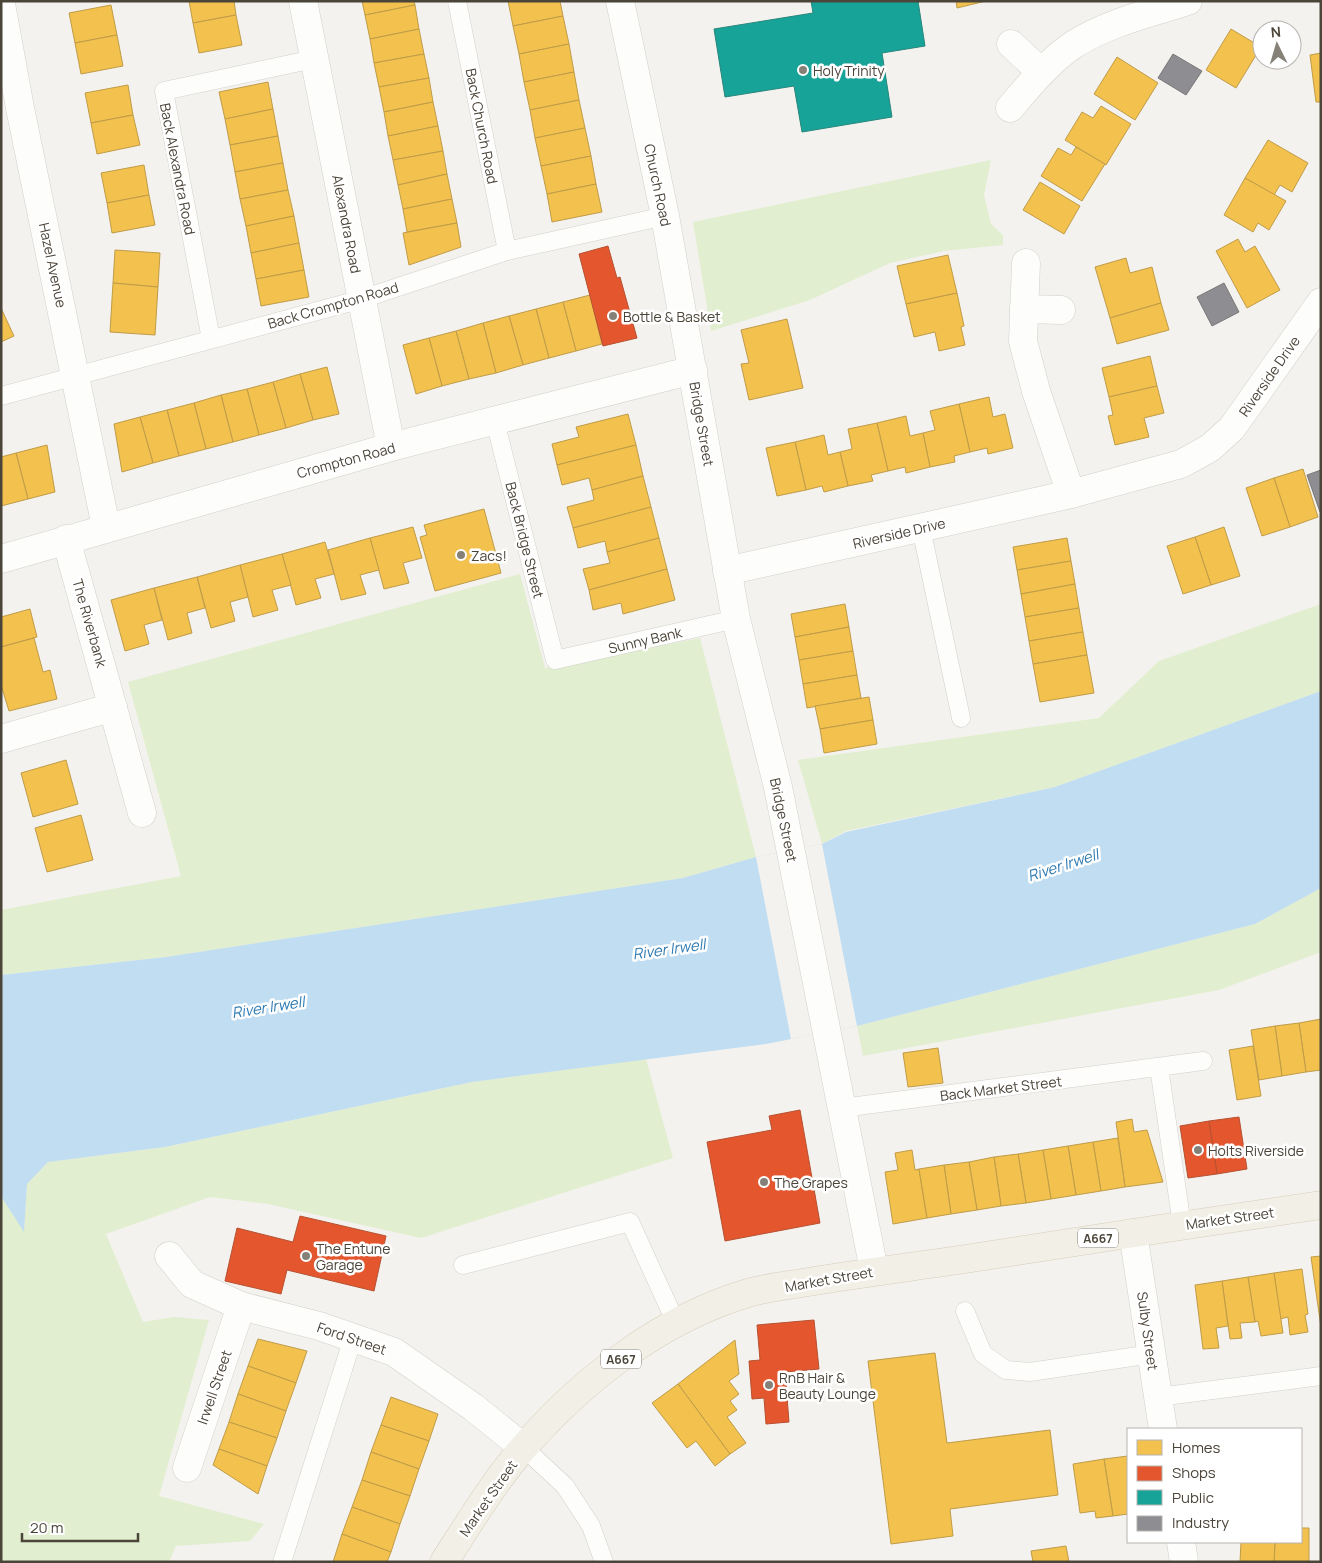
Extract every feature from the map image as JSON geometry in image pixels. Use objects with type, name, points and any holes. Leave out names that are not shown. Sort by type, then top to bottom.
[{"type":"main road","name":"Market Street","points":[[444,1562],[479,1508],[524,1448],[568,1401],[609,1367],[676,1324],[749,1292],[874,1270],[962,1260],[1321,1205]]},
{"type":"street","name":"Alexandra Road","points":[[303,1],[391,447]]},
{"type":"street","name":"Church Road","points":[[620,1],[665,216],[693,370]]},
{"type":"street","points":[[1010,108],[1041,72],[1073,45],[1111,26],[1188,1]]},
{"type":"street","name":"Hazel Avenue","points":[[1,4],[11,110],[75,376],[106,527]]},
{"type":"street","points":[[1011,44],[1041,72]]},
{"type":"street","points":[[1026,263],[1023,341],[1036,391],[1071,494]]},
{"type":"street","name":"Riverside Drive","points":[[727,571],[1071,494],[1181,464],[1210,448],[1232,428],[1321,302]]},
{"type":"street","points":[[1024,309],[1061,310]]},
{"type":"street","name":"Crompton Road","points":[[1,558],[391,447],[693,370]]},
{"type":"street","name":"Bridge Street","points":[[693,370],[736,619],[778,787],[874,1270]]},
{"type":"street","name":"The Riverbank","points":[[66,539],[142,812]]},
{"type":"street","points":[[1,739],[113,707]]},
{"type":"street","name":"Sulby Street","points":[[1133,1233],[1163,1428]]},
{"type":"street","name":"Ford Street","points":[[169,1256],[192,1284],[241,1306],[319,1326],[394,1352],[473,1408],[524,1448]]},
{"type":"street","name":"Irwell Street","points":[[187,1468],[241,1306]]},
{"type":"street","points":[[1181,1543],[1184,1562]]},
{"type":"lane","name":"Back Church Road","points":[[457,1],[507,251]]},
{"type":"lane","name":"Back Alexandra Road","points":[[211,339],[164,91],[314,59]]},
{"type":"lane","name":"Back Crompton Road","points":[[1,396],[362,299],[507,251],[665,216]]},
{"type":"lane","name":"Back Bridge Street","points":[[495,421],[555,660]]},
{"type":"lane","points":[[922,528],[961,718]]},
{"type":"lane","name":"Sunny Bank","points":[[555,660],[736,619]]},
{"type":"lane","name":"Back Market Street","points":[[842,1108],[1203,1061]]},
{"type":"lane","points":[[1159,1067],[1182,1225]]},
{"type":"lane","points":[[463,1265],[630,1222],[676,1324]]},
{"type":"lane","points":[[964,1311],[983,1354],[1006,1370],[1030,1372],[1152,1354]]},
{"type":"lane","points":[[282,1562],[353,1338]]},
{"type":"lane","points":[[1158,1397],[1321,1376]]},
{"type":"lane","points":[[524,1448],[565,1486],[590,1526],[604,1562]]},
{"type":"green space","points":[[991,160],[984,195],[991,224],[1003,235],[1003,245],[944,251],[890,263],[810,300],[711,331],[693,222]]},
{"type":"green space","points":[[520,574],[545,668],[700,638],[756,857],[683,878],[166,957],[1,975],[1,910],[181,876],[128,682]]},
{"type":"green space","points":[[1321,604],[1321,691],[1055,787],[846,831],[822,844],[798,760],[1099,718],[1159,661]]},
{"type":"green space","points":[[1321,888],[1321,952],[1219,990],[863,1056],[857,1026],[1255,924]]},
{"type":"green space","points":[[646,1059],[673,1158],[421,1238],[268,1204],[210,1197],[106,1234],[143,1322],[174,1317],[209,1320],[159,1496],[264,1524],[250,1541],[176,1546],[169,1562],[1,1562],[1,1196],[24,1231],[27,1184],[48,1162],[165,1147],[472,1082]]},
{"type":"water","name":"River Irwell","points":[[1321,691],[1321,888],[1255,924],[857,1026],[766,1044],[472,1082],[165,1147],[48,1162],[27,1184],[24,1232],[1,1196],[1,975],[166,957],[683,878],[756,857],[822,844],[846,832],[1055,787]]},
{"type":"pier","points":[[822,844],[857,1026],[791,1039],[756,857]]},
{"type":"building: Homes","points":[[189,1],[234,1],[236,15],[193,23]]},
{"type":"building: Homes","points":[[362,1],[414,1],[415,5],[365,15]]},
{"type":"building: Homes","points":[[508,1],[560,1],[563,16],[513,26]]},
{"type":"building: Homes","points":[[956,1],[986,1],[957,8]]},
{"type":"building: Homes","points":[[111,5],[117,35],[75,43],[69,13]]},
{"type":"building: Homes","points":[[415,5],[419,29],[370,39],[365,15]]},
{"type":"building: Homes","points":[[236,15],[242,45],[199,53],[193,23]]},
{"type":"building: Homes","points":[[563,16],[569,44],[519,54],[513,26]]},
{"type":"building: Homes","points":[[419,29],[424,54],[374,63],[370,39]]},
{"type":"building: Homes","points":[[1231,29],[1252,42],[1252,62],[1236,88],[1206,70]]},
{"type":"building: Homes","points":[[117,35],[123,66],[81,74],[75,43]]},
{"type":"building: Homes","points":[[569,44],[574,72],[524,82],[519,54]]},
{"type":"building: Homes","points":[[1321,53],[1321,102],[1316,102],[1310,55]]},
{"type":"building: Homes","points":[[424,54],[429,78],[379,87],[374,63]]},
{"type":"building: Homes","points":[[1117,57],[1158,83],[1135,120],[1094,94]]},
{"type":"building: Homes","points":[[574,72],[579,100],[530,110],[524,82]]},
{"type":"building: Homes","points":[[429,78],[433,102],[384,112],[379,87]]},
{"type":"building: Homes","points":[[268,82],[273,109],[225,119],[219,92]]},
{"type":"building: Homes","points":[[128,85],[133,115],[91,123],[85,93]]},
{"type":"building: Homes","points":[[579,100],[585,128],[535,138],[530,110]]},
{"type":"building: Homes","points":[[433,102],[438,126],[388,136],[384,112]]},
{"type":"building: Homes","points":[[1101,106],[1131,124],[1106,165],[1065,140],[1082,112],[1093,118]]},
{"type":"building: Homes","points":[[273,109],[278,136],[230,145],[225,119]]},
{"type":"building: Homes","points":[[133,115],[140,145],[97,154],[91,123]]},
{"type":"building: Homes","points":[[438,126],[443,151],[393,160],[388,136]]},
{"type":"building: Homes","points":[[585,128],[591,156],[541,166],[535,138]]},
{"type":"building: Homes","points":[[278,136],[283,163],[235,172],[230,145]]},
{"type":"building: Homes","points":[[1268,140],[1308,163],[1292,192],[1280,185],[1274,195],[1245,178]]},
{"type":"building: Homes","points":[[1076,147],[1105,164],[1082,201],[1041,176],[1058,148],[1071,155]]},
{"type":"building: Homes","points":[[443,151],[447,174],[398,185],[393,160]]},
{"type":"building: Homes","points":[[591,156],[596,184],[547,194],[541,166]]},
{"type":"building: Homes","points":[[283,163],[288,190],[240,199],[235,172]]},
{"type":"building: Homes","points":[[144,165],[149,195],[107,203],[101,173]]},
{"type":"building: Homes","points":[[447,174],[452,199],[403,209],[398,185]]},
{"type":"building: Homes","points":[[1245,178],[1286,201],[1269,230],[1258,223],[1253,232],[1224,215]]},
{"type":"building: Homes","points":[[1040,182],[1080,206],[1064,234],[1023,210]]},
{"type":"building: Homes","points":[[596,184],[602,212],[552,222],[547,194]]},
{"type":"building: Homes","points":[[288,190],[294,216],[246,226],[240,199]]},
{"type":"building: Homes","points":[[149,195],[155,225],[112,233],[107,203]]},
{"type":"building: Homes","points":[[452,199],[457,223],[407,232],[403,209]]},
{"type":"building: Homes","points":[[294,216],[299,243],[251,253],[246,226]]},
{"type":"building: Homes","points":[[457,223],[461,247],[409,265],[403,233]]},
{"type":"building: Homes","points":[[1238,239],[1245,252],[1255,246],[1280,290],[1247,308],[1216,251]]},
{"type":"building: Homes","points":[[299,243],[304,270],[256,279],[251,253]]},
{"type":"building: Homes","points":[[115,250],[160,253],[158,287],[113,283]]},
{"type":"building: Homes","points":[[948,255],[957,293],[906,304],[897,266]]},
{"type":"building: Homes","points":[[1126,258],[1130,273],[1152,267],[1161,303],[1110,318],[1095,267]]},
{"type":"building: Homes","points":[[304,270],[309,297],[261,306],[256,279]]},
{"type":"building: Homes","points":[[113,283],[158,287],[155,335],[110,332]]},
{"type":"building: Homes","points":[[957,293],[964,326],[961,327],[965,345],[939,351],[935,332],[914,337],[906,304]]},
{"type":"building: Homes","points":[[590,295],[602,344],[576,351],[563,302]]},
{"type":"building: Homes","points":[[563,302],[576,351],[549,358],[536,309]]},
{"type":"building: Homes","points":[[1161,303],[1169,330],[1117,344],[1110,318]]},
{"type":"building: Homes","points":[[1,308],[14,336],[1,342]]},
{"type":"building: Homes","points":[[536,309],[549,358],[523,365],[509,316]]},
{"type":"building: Homes","points":[[509,316],[523,365],[496,373],[483,323]]},
{"type":"building: Homes","points":[[787,319],[803,388],[749,400],[741,364],[749,363],[741,330]]},
{"type":"building: Homes","points":[[483,323],[496,373],[469,379],[456,331]]},
{"type":"building: Homes","points":[[456,331],[469,379],[442,386],[429,338]]},
{"type":"building: Homes","points":[[429,338],[442,386],[416,394],[403,345]]},
{"type":"building: Homes","points":[[1150,356],[1157,386],[1109,397],[1102,368]]},
{"type":"building: Homes","points":[[327,367],[339,414],[313,420],[300,374]]},
{"type":"building: Homes","points":[[300,374],[313,420],[286,428],[273,382]]},
{"type":"building: Homes","points":[[273,382],[286,428],[259,435],[247,389]]},
{"type":"building: Homes","points":[[1157,386],[1164,413],[1144,418],[1149,437],[1115,445],[1108,416],[1113,415],[1109,397]]},
{"type":"building: Homes","points":[[247,389],[259,435],[233,442],[221,395]]},
{"type":"building: Homes","points":[[221,395],[233,442],[206,449],[194,403]]},
{"type":"building: Homes","points":[[989,397],[993,417],[1005,414],[1013,448],[988,454],[987,448],[970,452],[959,404]]},
{"type":"building: Homes","points":[[194,403],[206,449],[179,456],[167,410]]},
{"type":"building: Homes","points":[[959,404],[970,452],[954,456],[955,462],[930,467],[923,433],[935,430],[930,411]]},
{"type":"building: Homes","points":[[167,410],[179,456],[153,463],[140,417]]},
{"type":"building: Homes","points":[[628,414],[636,445],[557,465],[552,444],[579,437],[576,427]]},
{"type":"building: Homes","points":[[906,416],[910,436],[923,433],[930,467],[906,473],[905,467],[888,471],[877,423]]},
{"type":"building: Homes","points":[[140,417],[153,463],[122,472],[114,424]]},
{"type":"building: Homes","points":[[877,423],[888,471],[871,475],[873,481],[848,486],[840,452],[852,449],[848,429]]},
{"type":"building: Homes","points":[[824,435],[828,455],[840,452],[848,486],[824,492],[822,486],[806,490],[795,442]]},
{"type":"building: Homes","points":[[795,442],[806,490],[777,496],[766,448]]},
{"type":"building: Homes","points":[[47,445],[55,492],[28,499],[16,453]]},
{"type":"building: Homes","points":[[636,445],[643,476],[592,490],[589,478],[562,485],[557,465]]},
{"type":"building: Homes","points":[[16,453],[28,499],[1,506],[1,457]]},
{"type":"building: Homes","points":[[1303,469],[1318,517],[1290,527],[1274,478]]},
{"type":"building: Homes","points":[[643,476],[651,507],[573,528],[567,507],[594,500],[592,490]]},
{"type":"building: Homes","points":[[1274,478],[1290,527],[1262,536],[1246,488]]},
{"type":"building: Homes","points":[[651,507],[659,538],[607,552],[605,541],[578,548],[573,528]]},
{"type":"building: Homes","name":"Zacs!","points":[[484,509],[501,573],[435,591],[420,537],[427,535],[424,525]]},
{"type":"building: Homes","points":[[413,527],[422,558],[403,563],[409,583],[384,589],[370,538]]},
{"type":"building: Homes","points":[[1224,527],[1240,576],[1211,585],[1195,537]]},
{"type":"building: Homes","points":[[1195,537],[1211,585],[1183,594],[1167,546]]},
{"type":"building: Homes","points":[[370,538],[379,570],[360,575],[366,594],[341,600],[328,550]]},
{"type":"building: Homes","points":[[659,538],[667,569],[589,590],[583,569],[610,563],[607,552]]},
{"type":"building: Homes","points":[[1067,538],[1071,561],[1017,570],[1013,547]]},
{"type":"building: Homes","points":[[325,542],[334,574],[315,579],[321,598],[296,605],[282,554]]},
{"type":"building: Homes","points":[[282,554],[291,585],[272,590],[278,610],[253,617],[240,565]]},
{"type":"building: Homes","points":[[1071,561],[1075,584],[1021,594],[1017,570]]},
{"type":"building: Homes","points":[[240,565],[248,597],[230,602],[235,621],[211,628],[197,577]]},
{"type":"building: Homes","points":[[667,569],[675,600],[623,614],[621,603],[593,610],[589,590]]},
{"type":"building: Homes","points":[[197,577],[205,608],[187,613],[192,633],[168,640],[154,588]]},
{"type":"building: Homes","points":[[1075,584],[1079,608],[1025,617],[1021,594]]},
{"type":"building: Homes","points":[[154,588],[162,620],[144,625],[149,644],[125,651],[111,600]]},
{"type":"building: Homes","points":[[845,604],[849,627],[795,637],[791,614]]},
{"type":"building: Homes","points":[[1079,608],[1083,632],[1029,641],[1025,617]]},
{"type":"building: Homes","points":[[30,609],[37,637],[1,647],[1,617]]},
{"type":"building: Homes","points":[[849,627],[853,651],[799,660],[795,637]]},
{"type":"building: Homes","points":[[1083,632],[1087,655],[1033,664],[1029,641]]},
{"type":"building: Homes","points":[[34,638],[43,672],[50,670],[57,699],[9,711],[1,685],[1,647]]},
{"type":"building: Homes","points":[[853,651],[857,675],[803,684],[799,660]]},
{"type":"building: Homes","points":[[1087,655],[1094,693],[1040,702],[1033,664]]},
{"type":"building: Homes","points":[[857,675],[861,698],[807,708],[803,684]]},
{"type":"building: Homes","points":[[869,697],[873,720],[820,729],[815,706]]},
{"type":"building: Homes","points":[[873,720],[877,744],[824,753],[820,729]]},
{"type":"building: Homes","points":[[66,760],[78,804],[33,817],[21,773]]},
{"type":"building: Homes","points":[[81,815],[93,860],[47,872],[35,828]]},
{"type":"building: Homes","points":[[1321,1019],[1321,1070],[1306,1072],[1299,1023]]},
{"type":"building: Homes","points":[[1299,1023],[1306,1072],[1282,1076],[1275,1026]]},
{"type":"building: Homes","points":[[1275,1026],[1282,1076],[1259,1080],[1251,1030]]},
{"type":"building: Homes","points":[[1253,1046],[1261,1096],[1237,1100],[1229,1050]]},
{"type":"building: Homes","points":[[938,1048],[943,1083],[908,1087],[903,1053]]},
{"type":"building: Homes","points":[[1132,1119],[1134,1132],[1147,1130],[1163,1182],[1125,1187],[1116,1122]]},
{"type":"building: Homes","points":[[1118,1138],[1125,1187],[1101,1191],[1093,1142]]},
{"type":"building: Homes","points":[[1093,1142],[1101,1191],[1076,1195],[1068,1146]]},
{"type":"building: Homes","points":[[1068,1146],[1076,1195],[1051,1199],[1043,1150]]},
{"type":"building: Homes","points":[[912,1150],[915,1170],[919,1169],[927,1218],[893,1224],[885,1172],[898,1170],[895,1153]]},
{"type":"building: Homes","points":[[1043,1150],[1051,1199],[1026,1203],[1018,1154]]},
{"type":"building: Homes","points":[[1018,1154],[1026,1203],[1001,1206],[994,1157]]},
{"type":"building: Homes","points":[[994,1157],[1001,1206],[977,1210],[969,1162]]},
{"type":"building: Homes","points":[[969,1162],[977,1210],[951,1214],[944,1165]]},
{"type":"building: Homes","points":[[944,1165],[951,1214],[927,1218],[919,1169]]},
{"type":"building: Homes","points":[[1321,1256],[1321,1327],[1311,1257]]},
{"type":"building: Homes","points":[[1302,1269],[1308,1314],[1305,1315],[1308,1332],[1290,1335],[1288,1317],[1280,1319],[1274,1273]]},
{"type":"building: Homes","points":[[1274,1273],[1283,1333],[1261,1336],[1258,1321],[1255,1322],[1248,1277]]},
{"type":"building: Homes","points":[[1248,1277],[1255,1322],[1240,1323],[1242,1338],[1230,1339],[1222,1281]]},
{"type":"building: Homes","points":[[1222,1281],[1228,1326],[1216,1328],[1219,1348],[1203,1349],[1195,1285]]},
{"type":"building: Homes","points":[[258,1339],[307,1351],[296,1383],[248,1366]]},
{"type":"building: Homes","points":[[735,1340],[739,1374],[729,1381],[739,1394],[730,1401],[737,1410],[727,1417],[746,1443],[730,1454],[678,1384]]},
{"type":"building: Homes","points":[[935,1353],[947,1443],[1050,1430],[1058,1495],[950,1509],[953,1536],[891,1544],[868,1361]]},
{"type":"building: Homes","points":[[248,1366],[296,1383],[286,1411],[238,1394]]},
{"type":"building: Homes","points":[[678,1384],[730,1454],[715,1466],[696,1441],[687,1448],[652,1403]]},
{"type":"building: Homes","points":[[238,1394],[286,1411],[277,1438],[229,1422]]},
{"type":"building: Homes","points":[[391,1397],[438,1414],[429,1441],[381,1425]]},
{"type":"building: Homes","points":[[229,1422],[277,1438],[267,1466],[219,1449]]},
{"type":"building: Homes","points":[[381,1425],[429,1441],[419,1469],[371,1452]]},
{"type":"building: Homes","points":[[219,1449],[267,1466],[258,1494],[213,1465]]},
{"type":"building: Homes","points":[[371,1452],[419,1469],[410,1496],[362,1480]]},
{"type":"building: Homes","points":[[1127,1456],[1127,1514],[1113,1516],[1104,1459]]},
{"type":"building: Homes","points":[[1104,1459],[1113,1516],[1096,1518],[1095,1511],[1080,1513],[1073,1464]]},
{"type":"building: Homes","points":[[362,1480],[410,1496],[400,1524],[352,1507]]},
{"type":"building: Homes","points":[[352,1507],[400,1524],[391,1552],[342,1534]]},
{"type":"building: Homes","points":[[1302,1528],[1309,1528],[1309,1562],[1274,1562],[1275,1543],[1302,1543]]},
{"type":"building: Homes","points":[[342,1534],[391,1552],[387,1562],[333,1562]]},
{"type":"building: Homes","points":[[1241,1543],[1275,1543],[1274,1562],[1240,1562]]},
{"type":"building: Homes","points":[[1066,1546],[1069,1562],[1033,1562],[1031,1551]]},
{"type":"building: Shops","name":"Bottle & Basket","points":[[608,246],[617,278],[620,277],[637,338],[603,346],[579,254]]},
{"type":"building: Shops","name":"The Grapes","points":[[800,1110],[820,1223],[725,1241],[707,1142],[772,1130],[769,1116]]},
{"type":"building: Shops","points":[[1239,1117],[1247,1169],[1217,1174],[1209,1121]]},
{"type":"building: Shops","name":"Holts Riverside","points":[[1209,1121],[1217,1174],[1188,1178],[1180,1126]]},
{"type":"building: Shops","name":"The Entune Garage","points":[[300,1216],[386,1236],[374,1291],[287,1270],[281,1294],[225,1281],[237,1228],[293,1242]]},
{"type":"building: Shops","name":"RnB Hair & Beauty Lounge","points":[[814,1320],[819,1369],[785,1372],[789,1422],[766,1424],[764,1398],[752,1399],[749,1361],[760,1360],[757,1325]]},
{"type":"building: Public","name":"Holy Trinity","points":[[811,1],[918,1],[925,46],[882,53],[892,117],[802,132],[794,86],[725,97],[714,29],[813,13]]},
{"type":"building: Industry","points":[[1173,54],[1202,71],[1186,95],[1158,78]]},
{"type":"building: Industry","points":[[1224,283],[1239,312],[1212,326],[1197,297]]},
{"type":"building: Industry","points":[[1321,470],[1321,512],[1320,512],[1307,475]]},
{"type":"place","name":"Holy Trinity","points":[[803,70]]},
{"type":"place","name":"Bottle & Basket","points":[[613,316]]},
{"type":"place","name":"Zacs!","points":[[461,555]]},
{"type":"place","name":"Holts Riverside","points":[[1198,1150]]},
{"type":"place","name":"The Grapes","points":[[764,1182]]},
{"type":"place","name":"The Entune Garage","points":[[306,1256]]},
{"type":"place","name":"RnB Hair & Beauty Lounge","points":[[769,1385]]}]
